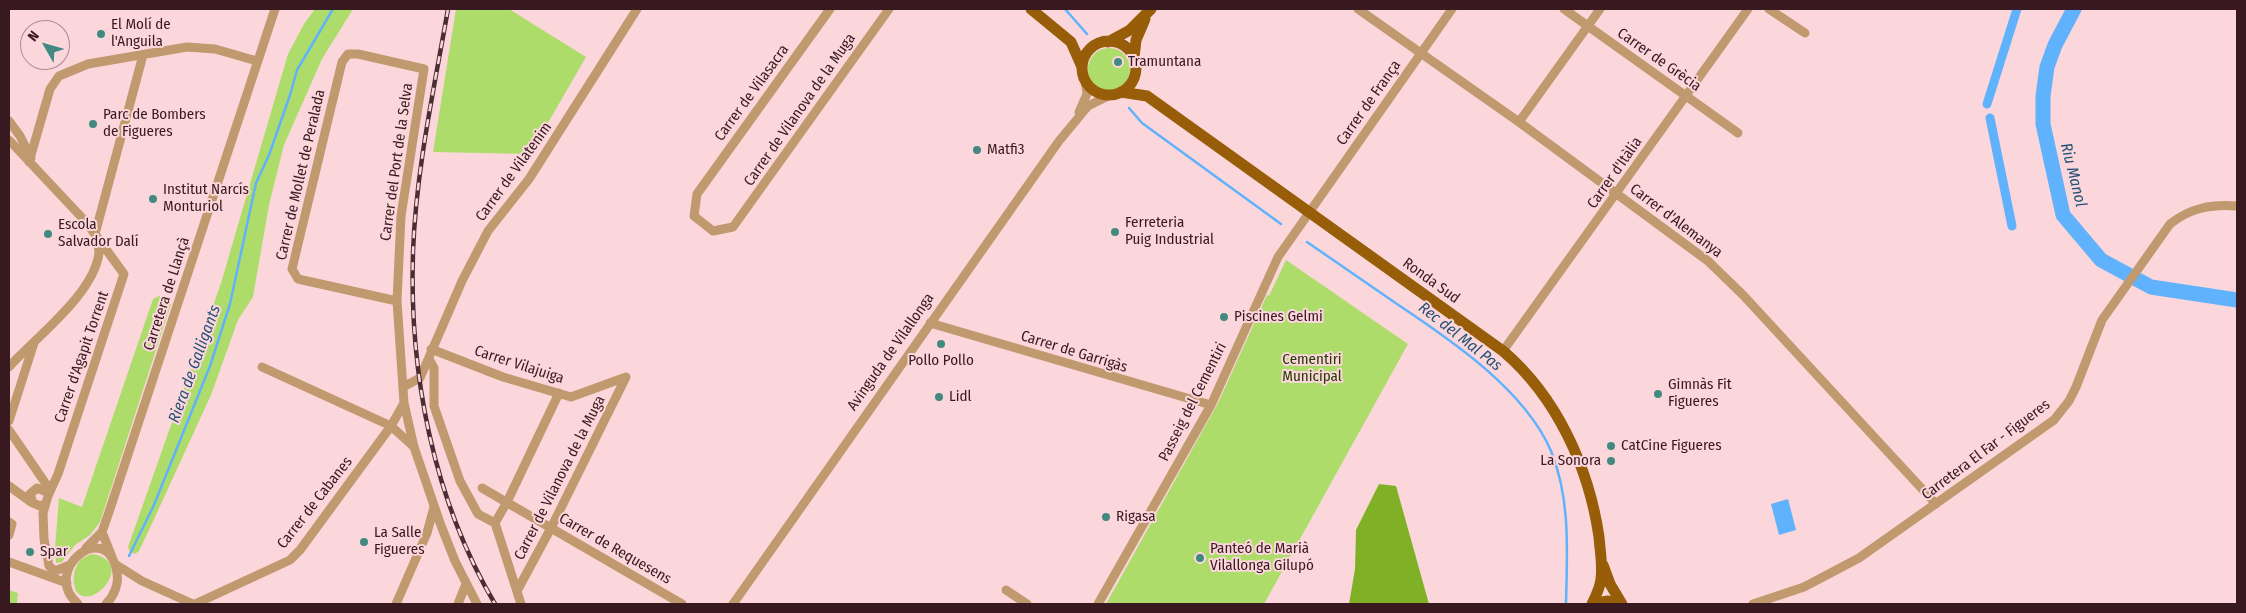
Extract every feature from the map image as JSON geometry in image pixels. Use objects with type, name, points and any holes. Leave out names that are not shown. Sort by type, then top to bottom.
[{"type":"main road","points":[[1031,9],[1071,42],[1082,67],[1085,80],[1094,90],[1116,94],[1130,85],[1136,72],[1134,58],[1136,40],[1149,12]]},
{"type":"main road","points":[[1082,67],[1086,54],[1103,43],[1124,34],[1149,12]]},
{"type":"main road","points":[[1071,42],[1086,45],[1119,44],[1126,48],[1134,58]]},
{"type":"main road","name":"Ronda Sud","points":[[1136,72],[1147,96],[1503,351],[1541,391],[1578,457],[1592,497],[1602,561],[1610,584],[1621,604]]},
{"type":"main road","name":"Ronda Sud","points":[[1116,94],[1147,96]]},
{"type":"main road","name":"Ronda Sud","points":[[1592,604],[1600,586],[1602,561]]},
{"type":"main road","name":"Ronda Sud","points":[[1592,604],[1608,601],[1621,604]]},
{"type":"street","name":"Carretera de Llançà","points":[[70,565],[78,554],[102,532],[275,9]]},
{"type":"street","name":"Carrer de Vilatenim","points":[[403,387],[420,378],[429,359],[431,348],[488,231],[529,179],[637,9]]},
{"type":"street","name":"Carrer de Vilasacra","points":[[733,227],[713,231],[694,216],[697,194],[830,9]]},
{"type":"street","name":"Carrer de Vilanova de la Muga","points":[[733,227],[889,9]]},
{"type":"street","name":"Carrer d'Alemanya","points":[[1358,9],[1519,122],[1688,245],[1724,276],[1936,504]]},
{"type":"street","name":"Carrer de França","points":[[1309,212],[1452,9]]},
{"type":"street","name":"Carrer de Grècia","points":[[1564,9],[1738,133]]},
{"type":"street","points":[[1519,122],[1600,9]]},
{"type":"street","name":"Carrer d'Itàlia","points":[[1503,351],[1618,194],[1748,9]]},
{"type":"street","points":[[1769,9],[1805,33]]},
{"type":"street","points":[[30,160],[50,89],[60,76],[88,64],[187,47],[215,49],[257,61]]},
{"type":"street","name":"Carrer de Mollet de Peralada","points":[[397,301],[298,279],[292,269],[342,62],[348,54],[358,54],[424,69]]},
{"type":"street","points":[[9,367],[73,302],[87,283],[98,258],[98,245],[95,234],[98,220],[143,55]]},
{"type":"street","name":"Carrer del Port de la Selva","points":[[424,69],[401,216],[397,301],[404,403],[414,447],[455,561],[477,604]]},
{"type":"street","name":"Avinguda de Vilallonga","points":[[1076,118],[1087,94],[1085,80]]},
{"type":"street","name":"Avinguda de Vilallonga","points":[[734,604],[1076,118],[1088,106],[1116,94]]},
{"type":"street","points":[[9,121],[20,136],[30,160]]},
{"type":"street","name":"Carrer d'Agapit Torrent","points":[[9,140],[30,160],[86,222],[124,274],[124,279],[58,474],[46,497]]},
{"type":"street","name":"Carretera El Far - Figueres","points":[[1753,604],[1804,587],[1841,569],[1879,546],[2046,426],[2062,410],[2076,387],[2097,331],[2111,305],[2159,236],[2170,224],[2191,210],[2215,205],[2237,206]]},
{"type":"street","name":"Passeig del Cementiri","points":[[1098,604],[1211,405],[1278,257],[1309,212]]},
{"type":"street","points":[[86,222],[98,220]]},
{"type":"street","points":[[98,258],[104,256],[112,258]]},
{"type":"street","name":"Carrer de Garrigàs","points":[[930,323],[1211,405]]},
{"type":"street","points":[[9,421],[35,340]]},
{"type":"street","name":"Carrer Vilajuiga","points":[[431,348],[503,377],[571,397],[626,377]]},
{"type":"street","name":"Carrer de Vilatenim","points":[[429,359],[434,368],[434,406],[460,481],[478,514],[495,523]]},
{"type":"street","points":[[262,367],[391,426],[414,447]]},
{"type":"street","name":"Carrer de Vilanova de la Muga","points":[[518,592],[626,377]]},
{"type":"street","points":[[521,604],[495,523],[559,393]]},
{"type":"street","name":"Carrer de Cabanes","points":[[192,604],[290,560],[300,550],[391,426],[404,403]]},
{"type":"street","points":[[9,430],[46,484],[44,539],[51,570],[61,570],[70,565]]},
{"type":"street","points":[[31,502],[30,494],[35,488],[32,463]]},
{"type":"street","points":[[9,486],[37,506],[46,497]]},
{"type":"street","points":[[35,488],[42,488],[46,497]]},
{"type":"street","name":"Carrer de Requesens","points":[[482,488],[682,604]]},
{"type":"street","points":[[396,604],[434,515],[435,504]]},
{"type":"street","points":[[102,532],[114,562],[117,585],[109,602]]},
{"type":"street","points":[[86,548],[104,550],[114,562],[142,581],[192,604]]},
{"type":"street","points":[[28,570],[40,565],[47,558]]},
{"type":"street","points":[[9,562],[68,583]]},
{"type":"street","points":[[70,565],[68,583],[70,596],[78,604]]},
{"type":"street","points":[[117,585],[127,580],[142,581]]},
{"type":"street","points":[[458,604],[466,584]]},
{"type":"street","points":[[1006,590],[1027,604]]},
{"type":"green space","points":[[315,9],[353,9],[322,59],[284,145],[269,205],[253,297],[238,320],[211,395],[139,551],[135,554],[130,552],[128,547],[221,283],[288,54],[304,24]]},
{"type":"green space","points":[[456,9],[509,9],[586,57],[530,154],[433,152]]},
{"type":"green space","points":[[1109,48],[1124,54],[1130,69],[1124,84],[1109,90],[1094,84],[1088,69],[1094,54]]},
{"type":"green space","name":"Cementiri Municipal","points":[[1286,260],[1408,344],[1264,604],[1106,604],[1218,403],[1267,295],[1269,296]]},
{"type":"green space","points":[[159,296],[171,304],[100,522],[90,535],[75,545],[62,562],[56,563],[55,548],[59,498],[82,507],[153,299]]},
{"type":"green space","points":[[1379,484],[1396,486],[1429,604],[1349,604],[1355,569],[1356,530]]},
{"type":"green space","points":[[93,554],[106,559],[111,567],[111,575],[107,584],[100,591],[91,596],[83,596],[76,591],[74,573],[82,559]]},
{"type":"green space","points":[[9,590],[18,593],[17,604],[9,604]]},
{"type":"water","points":[[1788,499],[1796,530],[1779,535],[1771,504]]},
{"type":"waterway","name":"Riera de Galligants","points":[[129,556],[154,505],[210,366],[230,304],[256,183],[269,155],[297,70],[333,9]]},
{"type":"waterway","name":"Rec del Mal Pas","points":[[1065,9],[1087,34]]},
{"type":"waterway","points":[[1987,104],[2017,9]]},
{"type":"waterway","name":"Riu Manol","points":[[2074,9],[2055,45],[2047,67],[2043,96],[2043,124],[2063,215],[2101,260],[2151,287],[2237,300]]},
{"type":"waterway","name":"Rec del Mal Pas","points":[[1129,108],[1142,123],[1281,224]]},
{"type":"waterway","points":[[1990,118],[2012,226]]},
{"type":"waterway","name":"Rec del Mal Pas","points":[[1307,242],[1463,350],[1505,387],[1524,407],[1551,451],[1562,488],[1566,527],[1566,604]]},
{"type":"railway","points":[[448,9],[426,130],[415,221],[413,252],[415,343],[429,434],[441,478],[455,522],[495,604]]},
{"type":"place","name":"El Molí de l'Anguila","points":[[101,34]]},
{"type":"place","name":"Tramuntana","points":[[1118,62]]},
{"type":"place","name":"Parc de Bombers de Figueres","points":[[93,124]]},
{"type":"place","name":"Matfi3","points":[[977,150]]},
{"type":"place","name":"Institut Narcís Monturiol","points":[[153,199]]},
{"type":"place","name":"Ferreteria Puig Industrial","points":[[1115,232]]},
{"type":"place","name":"Escola Salvador Dalí","points":[[48,234]]},
{"type":"place","name":"Piscines Gelmi","points":[[1224,317]]},
{"type":"place","name":"Pollo Pollo","points":[[941,344]]},
{"type":"place","name":"Gimnàs Fit Figueres","points":[[1658,394]]},
{"type":"place","name":"Lidl","points":[[939,397]]},
{"type":"place","name":"CatCine Figueres","points":[[1611,446]]},
{"type":"place","name":"La Sonora","points":[[1611,461]]},
{"type":"place","name":"Rigasa","points":[[1106,517]]},
{"type":"place","name":"La Salle Figueres","points":[[364,542]]},
{"type":"place","name":"Spar","points":[[30,552]]},
{"type":"place","name":"Panteó de Marià Vilallonga Gilupó","points":[[1200,558]]}]
